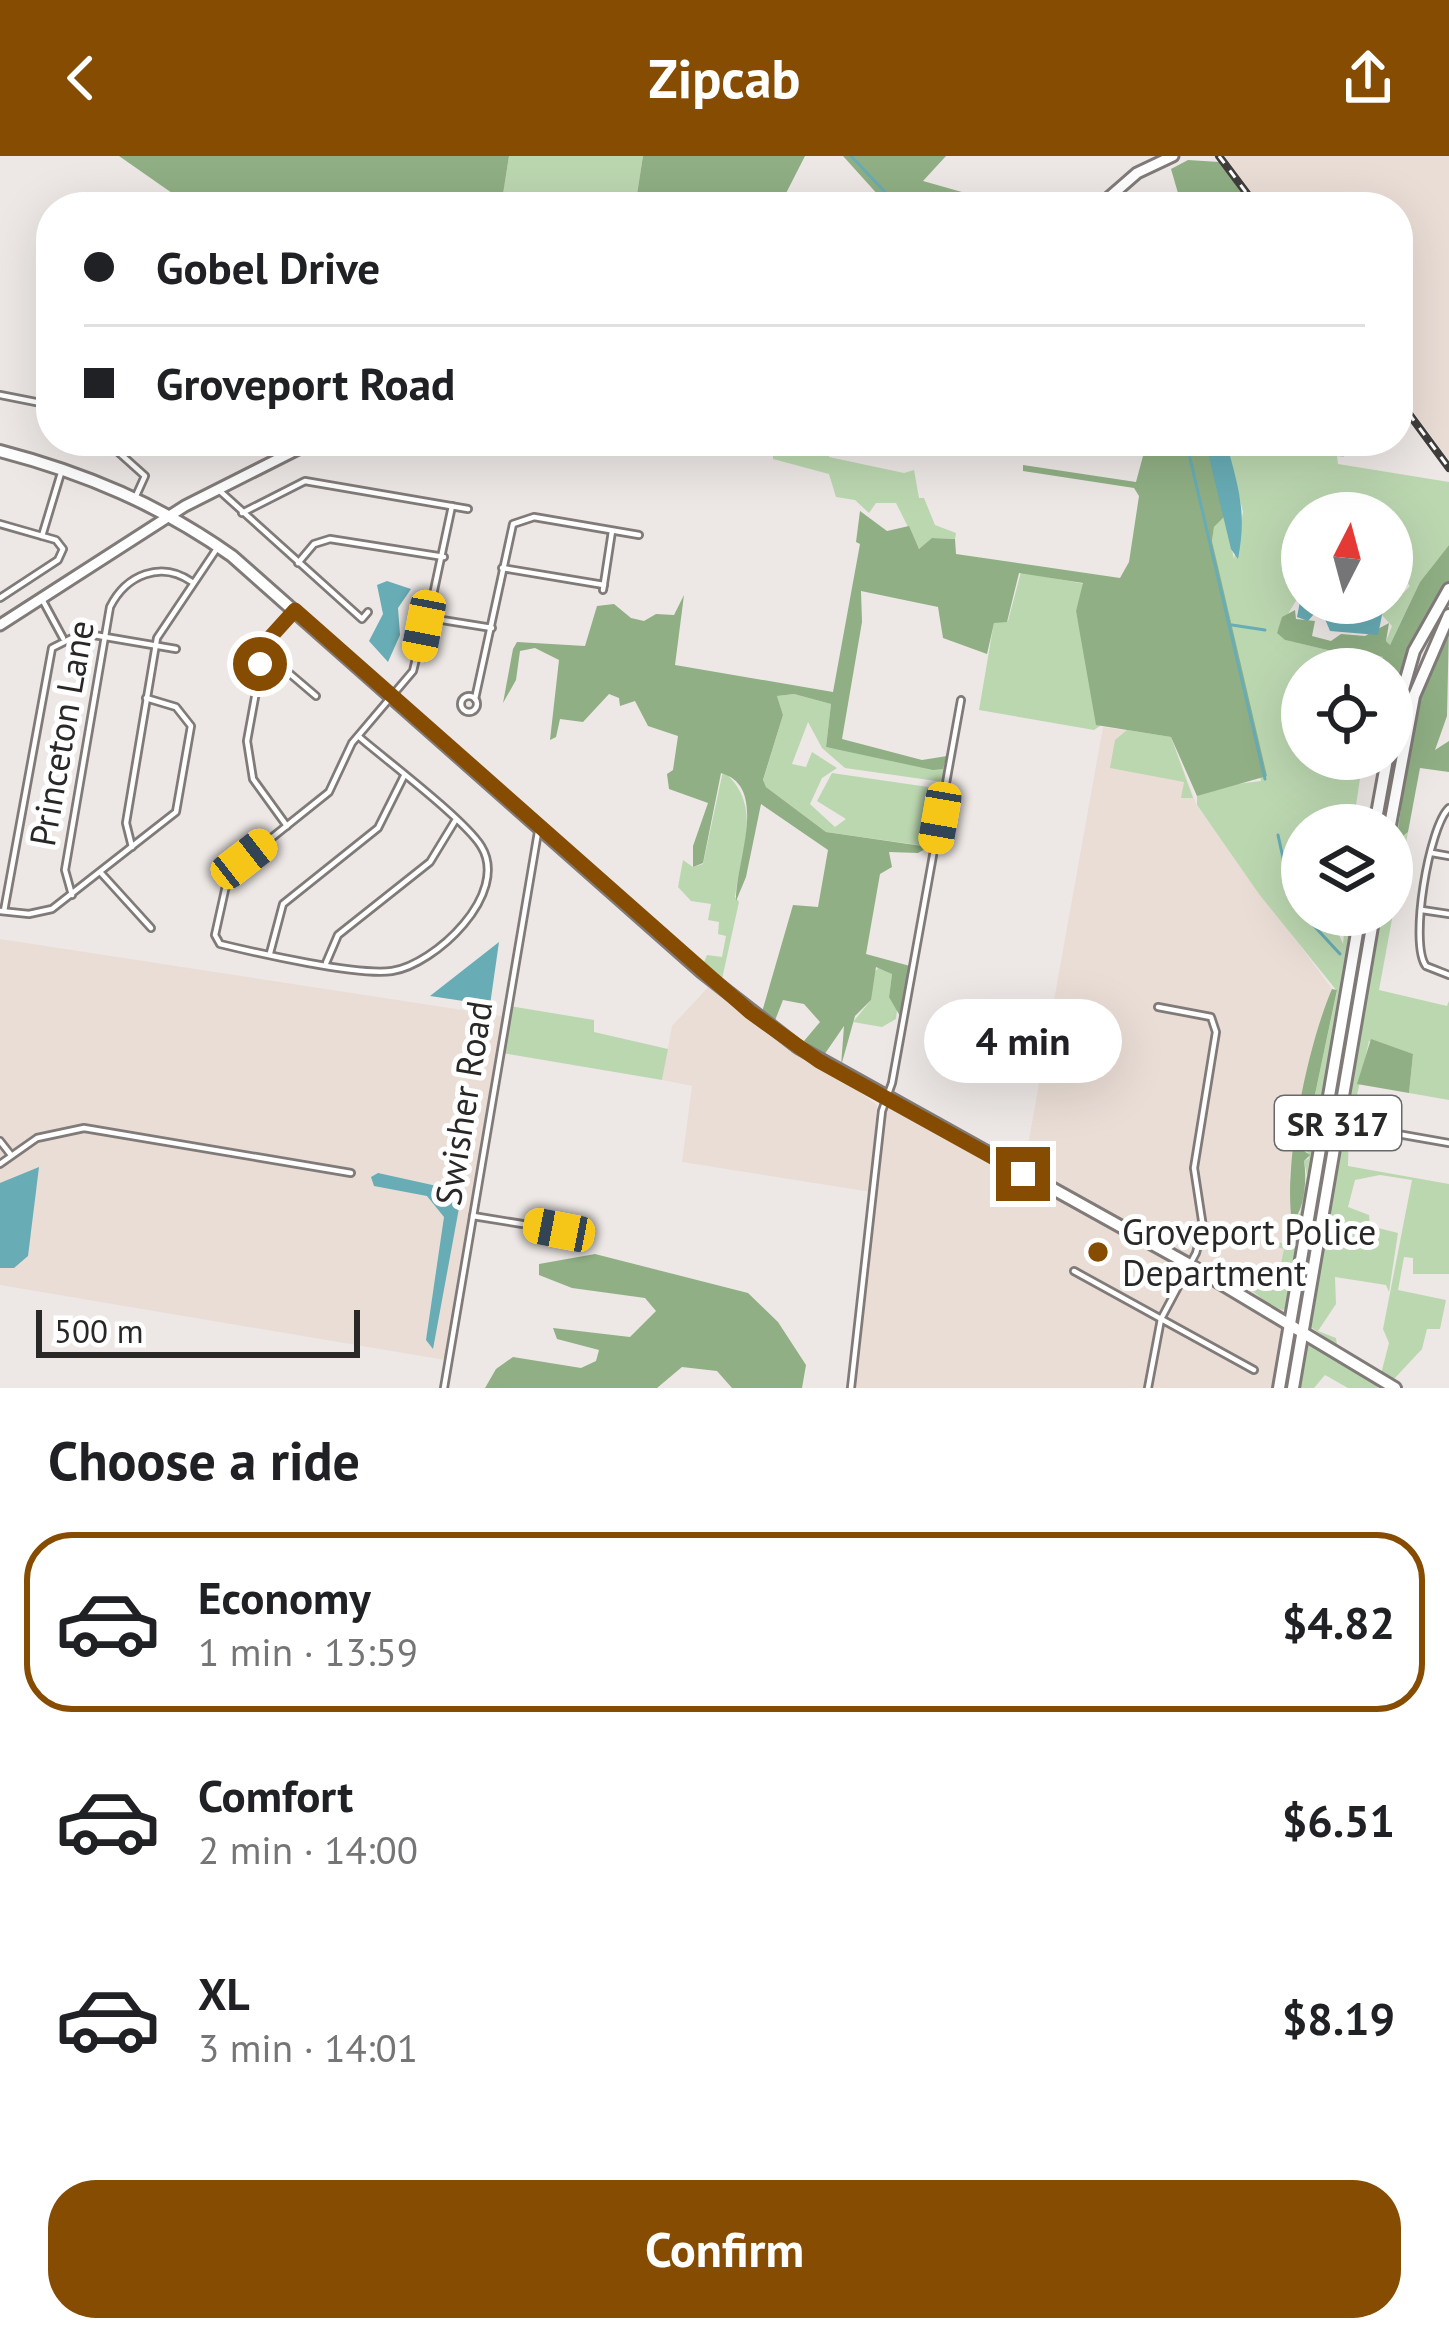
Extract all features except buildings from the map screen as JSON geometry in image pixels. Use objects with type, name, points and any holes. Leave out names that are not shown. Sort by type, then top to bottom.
[{"type":"main road","points":[[0,451],[62,468],[135,497],[218,547],[750,1012],[886,1099],[1190,1264],[1395,1388]]},
{"type":"main road","points":[[1413,654],[1449,589]]},
{"type":"main road","points":[[1394,804],[1414,696],[1449,615]]},
{"type":"main road","name":"SR 317","points":[[1280,1388],[1356,936]]},
{"type":"main road","name":"SR 317","points":[[1293,1388],[1370,936]]},
{"type":"street","points":[[1115,192],[1137,173],[1173,156]]},
{"type":"street","points":[[0,394],[36,402]]},
{"type":"street","points":[[123,456],[145,476],[135,497]]},
{"type":"street","points":[[0,625],[170,516],[281,456]]},
{"type":"street","points":[[43,536],[62,468]]},
{"type":"street","points":[[242,513],[305,481],[468,509]]},
{"type":"street","points":[[217,488],[298,563],[365,615],[356,626]]},
{"type":"street","points":[[436,619],[430,609],[452,506]]},
{"type":"street","points":[[475,698],[509,529],[520,519],[639,535]]},
{"type":"street","points":[[0,524],[60,544],[61,558],[0,598]]},
{"type":"street","points":[[502,568],[603,588],[612,531]]},
{"type":"street","points":[[298,563],[314,544],[330,539],[444,557]]},
{"type":"street","points":[[132,848],[126,823],[155,645],[165,619],[218,547]]},
{"type":"street","name":"Princeton Lane","points":[[72,895],[65,870],[104,636],[115,597],[142,575],[166,569],[192,582]]},
{"type":"street","points":[[41,598],[63,638]]},
{"type":"street","points":[[358,736],[476,838],[487,859],[478,910],[403,969],[383,972],[222,945],[215,934],[230,872],[328,791],[358,736],[413,671],[424,626],[418,615],[430,609]]},
{"type":"street","points":[[287,826],[253,779],[247,758],[266,642],[295,610]]},
{"type":"street","points":[[424,626],[436,619],[492,628]]},
{"type":"street","points":[[146,698],[182,711],[191,742],[176,812],[72,895],[41,913],[2,911],[46,663],[63,638],[82,633],[176,649]]},
{"type":"street","points":[[260,664],[282,669],[316,696]]},
{"type":"street","points":[[851,1388],[886,1099],[961,700]]},
{"type":"street","points":[[270,953],[283,904],[378,828],[404,776]]},
{"type":"street","points":[[1449,808],[1438,821],[1416,944],[1420,959],[1432,970],[1449,975]]},
{"type":"street","points":[[326,963],[338,935],[430,862],[454,821]]},
{"type":"street","name":"Swisher Road","points":[[444,1388],[533,841],[540,829]]},
{"type":"street","points":[[1432,853],[1449,856]]},
{"type":"street","points":[[101,873],[151,928]]},
{"type":"street","points":[[1422,910],[1449,914]]},
{"type":"street","points":[[1148,1388],[1161,1319],[1203,1227],[1194,1168],[1216,1024],[1201,1013],[1158,1007]]},
{"type":"street","points":[[1352,1126],[1449,1143]]},
{"type":"street","points":[[0,1163],[53,1131],[84,1128],[351,1173]]},
{"type":"street","points":[[0,1141],[11,1155]]},
{"type":"street","points":[[472,1216],[572,1232]]},
{"type":"street","points":[[1074,1271],[1254,1370]]},
{"type":"shaded area","points":[[1225,156],[1449,156],[1449,460],[1413,411],[1413,192],[1251,192]]},
{"type":"shaded area","points":[[1103,727],[1171,737],[1197,806],[1281,920],[1281,936],[1293,936],[1332,989],[1307,1071],[1289,1178],[1296,1193],[1292,1214],[1303,1220],[1275,1388],[851,1388],[886,1099],[1023,1173]]},
{"type":"shaded area","points":[[0,939],[502,1016],[445,1360],[0,1285]]},
{"type":"shaded area","points":[[711,984],[877,1105],[871,1192],[682,1162],[692,1086],[662,1080],[672,1026]]},
{"type":"green space","points":[[119,156],[509,156],[503,192],[171,192]]},
{"type":"green space","points":[[509,156],[643,156],[637,192],[503,192]]},
{"type":"green space","points":[[643,156],[805,156],[787,192],[637,192]]},
{"type":"green space","points":[[843,156],[946,156],[923,181],[962,192],[875,192]]},
{"type":"green space","points":[[1188,160],[1219,162],[1242,192],[1178,192],[1171,169]]},
{"type":"green space","points":[[829,456],[904,473],[914,470],[919,498],[924,498],[935,525],[956,533],[955,539],[933,538],[919,549],[896,503],[876,503],[869,513],[855,500],[836,497],[829,474],[773,459]]},
{"type":"green space","points":[[1143,456],[1209,456],[1225,516],[1214,527],[1212,541],[1267,776],[1197,796],[1171,737],[1096,725],[1076,611],[1083,583],[1019,573],[1007,622],[994,623],[987,654],[943,638],[938,607],[861,591],[862,622],[842,739],[922,760],[947,756],[943,769],[933,770],[826,747],[831,704],[794,694],[777,696],[783,715],[763,780],[766,787],[826,832],[929,847],[918,853],[889,852],[892,867],[880,874],[866,954],[910,966],[900,1016],[889,997],[892,974],[876,967],[871,1000],[855,1016],[841,1066],[844,1026],[824,1055],[804,1041],[820,1022],[804,1004],[783,1000],[774,1023],[762,1012],[793,905],[818,907],[828,850],[761,804],[746,877],[736,901],[747,810],[736,781],[721,773],[703,863],[693,867],[693,846],[708,803],[669,789],[667,774],[673,770],[678,736],[648,726],[635,701],[620,706],[619,698],[609,694],[583,722],[560,719],[556,737],[550,740],[559,660],[535,648],[520,651],[516,680],[503,703],[517,642],[585,646],[597,606],[614,604],[631,618],[644,621],[656,614],[674,615],[684,595],[675,665],[833,692],[860,544],[856,542],[860,511],[887,531],[909,526],[919,549],[932,538],[955,539],[956,554],[1120,578],[1129,562],[1139,496],[1134,488],[1023,471],[1023,465],[1136,482]]},
{"type":"green space","points":[[1230,456],[1337,456],[1338,464],[1449,482],[1449,545],[1413,597],[1413,492],[1281,492],[1282,624],[1277,632],[1285,640],[1320,648],[1281,648],[1281,780],[1360,780],[1356,804],[1281,804],[1281,921],[1197,805],[1197,796],[1221,786],[1261,781],[1212,541],[1214,527],[1225,516],[1234,559],[1243,512]]},
{"type":"green space","points":[[1449,545],[1449,581],[1411,648],[1319,648],[1285,640],[1277,633],[1281,620],[1281,624],[1314,624],[1312,636],[1331,641],[1341,634],[1365,636],[1389,624],[1386,641],[1390,645],[1400,624],[1413,624],[1413,597]]},
{"type":"green space","points":[[1021,572],[1085,584],[1076,611],[1100,726],[1094,730],[979,710],[994,622],[1008,621]]},
{"type":"green space","points":[[1400,624],[1390,645],[1386,641],[1392,626]]},
{"type":"green space","points":[[1449,624],[1447,716],[1435,750],[1449,741],[1449,772],[1420,768],[1413,805],[1402,804],[1405,780],[1413,780],[1415,713]]},
{"type":"green space","points":[[794,694],[831,704],[826,747],[943,768],[948,757],[943,782],[845,768],[822,748],[808,722],[792,764],[806,767],[812,752],[837,768],[822,778],[810,804],[835,827],[846,819],[817,801],[832,773],[942,789],[932,847],[826,832],[766,787],[763,781],[783,715],[777,696]]},
{"type":"green space","points":[[1127,730],[1171,737],[1193,798],[1181,798],[1184,782],[1110,768],[1115,740]]},
{"type":"green space","points":[[723,771],[743,798],[747,829],[735,897],[739,902],[722,979],[774,1023],[702,967],[707,955],[722,957],[726,936],[718,934],[719,922],[708,920],[711,904],[691,901],[678,887],[683,860],[693,867],[703,864]]},
{"type":"green space","points":[[1293,936],[1340,936],[1343,944],[1344,936],[1352,936],[1288,1305],[1283,1310],[1270,1306],[1246,1285],[1271,1291],[1276,1287],[1284,1249],[1261,1242],[1284,1243],[1288,1221],[1300,1213],[1307,1175],[1304,1161],[1309,1158],[1305,1142],[1337,991]]},
{"type":"green space","points":[[1375,936],[1389,936],[1379,990],[1447,1006],[1449,1001],[1449,1100],[1409,1093],[1413,1054],[1369,1041],[1349,1131],[1348,1166],[1449,1184],[1449,1274],[1413,1274],[1413,1258],[1404,1257],[1398,1290],[1446,1300],[1440,1329],[1427,1329],[1422,1349],[1393,1380],[1381,1374],[1389,1343],[1383,1329],[1412,1180],[1380,1175],[1355,1180],[1348,1207],[1369,1215],[1370,1226],[1398,1233],[1389,1292],[1386,1285],[1335,1277],[1336,1304],[1318,1331],[1336,1338],[1337,1345],[1309,1326]]},
{"type":"green space","points":[[880,966],[892,974],[889,996],[897,1009],[896,1019],[882,1027],[853,1022],[871,1000],[871,976]]},
{"type":"green space","points":[[1332,989],[1337,990],[1305,1142],[1304,1151],[1310,1155],[1304,1161],[1304,1194],[1292,1223],[1291,1170],[1299,1106]]},
{"type":"green space","points":[[504,1005],[594,1020],[594,1032],[668,1049],[662,1080],[496,1052]]},
{"type":"green space","points":[[1371,1039],[1413,1054],[1409,1093],[1357,1084]]},
{"type":"green space","points":[[595,1254],[748,1293],[778,1322],[806,1365],[802,1388],[732,1388],[717,1371],[682,1367],[657,1388],[485,1388],[496,1369],[513,1357],[581,1368],[596,1361],[599,1350],[557,1339],[553,1328],[630,1337],[656,1311],[645,1298],[572,1288],[539,1275],[539,1264]]},
{"type":"green space","points":[[1315,1342],[1378,1388],[1348,1388],[1325,1375],[1314,1388],[1298,1388],[1304,1348]]},
{"type":"water","points":[[1209,456],[1230,456],[1235,473],[1242,528],[1238,559],[1231,549]]},
{"type":"water","points":[[387,581],[411,589],[398,608],[400,635],[388,662],[369,641],[383,614],[377,585]]},
{"type":"water","points":[[1327,624],[1380,624],[1378,635],[1330,631]]},
{"type":"water","points":[[499,942],[490,1005],[430,996]]},
{"type":"water","points":[[39,1167],[28,1256],[14,1268],[0,1268],[0,1183]]},
{"type":"water","points":[[378,1173],[446,1188],[464,1181],[433,1349],[426,1340],[444,1217],[427,1196],[374,1186],[371,1177]]},
{"type":"waterway","points":[[851,156],[885,192]]},
{"type":"waterway","points":[[1190,456],[1265,779]]},
{"type":"waterway","points":[[1232,625],[1265,630]]},
{"type":"waterway","points":[[1278,835],[1281,849]]},
{"type":"waterway","points":[[1323,936],[1340,954]]},
{"type":"railway","points":[[1219,156],[1246,192]]},
{"type":"railway","points":[[1413,419],[1449,468]]},
{"type":"place","name":"Groveport Police Department","points":[[1098,1252]]},
{"type":"route","points":[[260,664],[266,642],[295,610],[750,1012],[819,1061],[1023,1174]]}]
